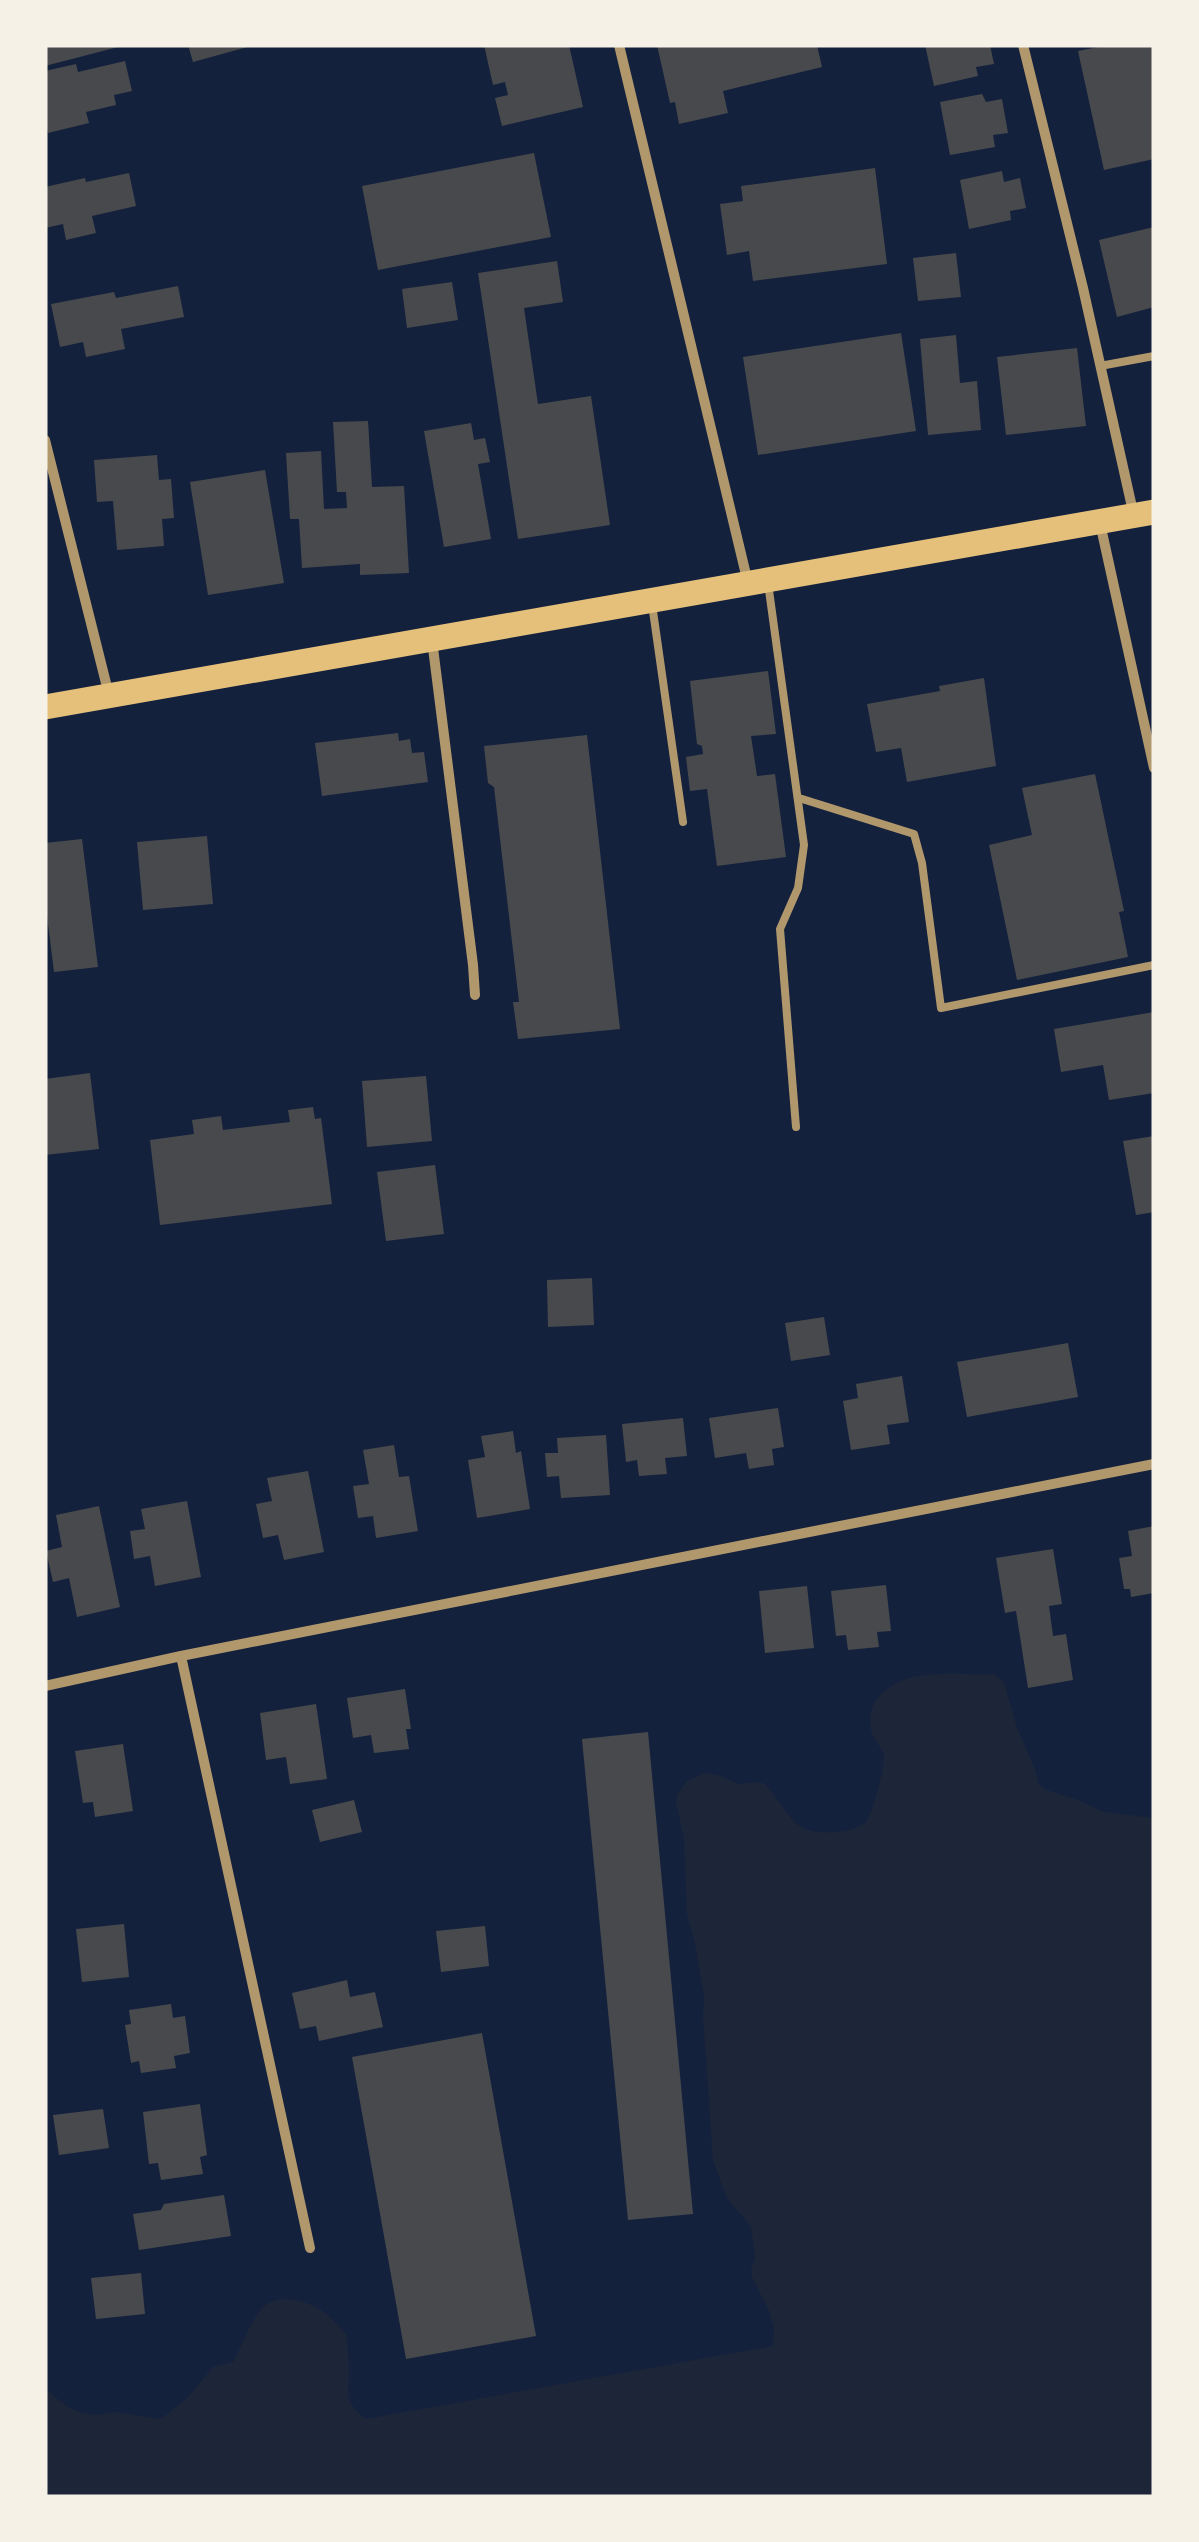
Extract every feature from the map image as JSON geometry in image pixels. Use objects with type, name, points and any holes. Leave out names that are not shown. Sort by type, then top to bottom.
[{"type":"main road","points":[[45,707],[1144,514]]},
{"type":"street","points":[[618,45],[758,581]]},
{"type":"street","points":[[1024,45],[1100,366],[1144,514]]},
{"type":"street","points":[[45,440],[109,696]]},
{"type":"street","points":[[1099,522],[1154,768]]},
{"type":"street","points":[[432,639],[474,995]]},
{"type":"street","points":[[45,1686],[1154,1464]]},
{"type":"street","points":[[181,1656],[310,2248]]},
{"type":"lane","points":[[1100,366],[1154,356]]},
{"type":"lane","points":[[758,581],[799,798],[804,844],[798,888],[780,929],[796,1127]]},
{"type":"lane","points":[[652,599],[683,822]]},
{"type":"lane","points":[[799,798],[914,834],[922,863],[941,1008],[1154,965]]},
{"type":"shaded area","points":[[994,1674],[1004,1682],[1017,1728],[1038,1783],[1044,1789],[1104,1812],[1154,1818],[1154,2497],[45,2497],[45,2389],[82,2413],[114,2412],[161,2419],[187,2398],[213,2367],[233,2362],[259,2312],[281,2299],[316,2307],[347,2335],[349,2396],[366,2419],[773,2346],[774,2328],[769,2311],[752,2277],[755,2257],[751,2227],[727,2198],[713,2161],[704,1995],[687,1915],[684,1839],[677,1795],[686,1782],[704,1773],[738,1784],[759,1782],[803,1828],[826,1832],[855,1828],[868,1819],[884,1762],[871,1727],[871,1712],[877,1699],[888,1688],[916,1677]]},
{"type":"building","points":[[45,45],[122,45],[122,46],[45,66]]},
{"type":"building","points":[[188,45],[250,45],[251,46],[193,62]]},
{"type":"building","points":[[484,45],[569,45],[583,107],[502,126],[495,98],[508,95],[505,82],[493,85]]},
{"type":"building","points":[[657,45],[817,45],[822,67],[723,91],[728,113],[679,124],[675,102],[670,103]]},
{"type":"building","points":[[925,45],[990,45],[994,64],[976,67],[978,76],[934,86]]},
{"type":"building","points":[[1108,45],[1154,45],[1154,159],[1104,170],[1078,51]]},
{"type":"building","points":[[125,61],[132,91],[114,95],[116,105],[86,112],[89,123],[48,133],[45,71],[76,64],[78,72]]},
{"type":"building","points":[[982,94],[986,102],[1002,99],[1008,133],[993,135],[995,147],[950,155],[940,102]]},
{"type":"building","points":[[534,153],[551,237],[378,270],[362,186]]},
{"type":"building","points":[[875,168],[887,264],[753,281],[749,251],[727,255],[720,204],[743,201],[741,186]]},
{"type":"building","points":[[1002,171],[1004,182],[1020,178],[1026,208],[1010,211],[1011,220],[969,229],[960,180]]},
{"type":"building","points":[[129,173],[136,206],[92,216],[96,233],[66,240],[63,224],[45,228],[45,187]]},
{"type":"building","points":[[1154,227],[1154,307],[1117,317],[1099,240]]},
{"type":"building","points":[[956,253],[961,297],[918,301],[913,258]]},
{"type":"building","points":[[557,261],[563,302],[524,308],[538,404],[591,396],[610,525],[518,539],[478,273]]},
{"type":"building","points":[[452,282],[458,320],[407,328],[402,289]]},
{"type":"building","points":[[178,286],[184,317],[121,329],[125,349],[86,357],[83,342],[60,347],[51,304],[114,292],[116,298]]},
{"type":"building","points":[[901,333],[916,431],[758,455],[743,357]]},
{"type":"building","points":[[956,335],[960,383],[977,381],[981,430],[928,435],[920,339]]},
{"type":"building","points":[[1077,348],[1086,426],[1006,435],[997,357]]},
{"type":"building","points":[[368,421],[372,487],[404,486],[409,573],[360,575],[360,564],[302,568],[299,519],[290,519],[286,453],[321,451],[324,509],[347,508],[346,492],[337,492],[333,422]]},
{"type":"building","points":[[471,423],[474,440],[485,438],[490,462],[478,464],[491,539],[444,547],[424,431]]},
{"type":"building","points":[[157,455],[159,480],[171,479],[174,518],[162,519],[164,546],[117,550],[113,501],[97,502],[94,460]]},
{"type":"building","points":[[265,470],[284,583],[208,595],[190,482]]},
{"type":"building","points":[[768,671],[776,734],[751,736],[757,776],[775,774],[786,857],[717,866],[707,789],[690,791],[686,757],[703,754],[702,746],[697,744],[690,681]]},
{"type":"building","points":[[984,678],[996,766],[907,782],[901,748],[876,752],[867,704],[940,691],[939,686]]},
{"type":"building","points":[[398,733],[399,741],[410,739],[412,753],[424,752],[428,782],[322,796],[315,743]]},
{"type":"building","points":[[587,735],[620,1029],[518,1039],[513,1002],[519,1002],[494,787],[488,783],[484,746]]},
{"type":"building","points":[[1095,774],[1124,911],[1119,912],[1128,957],[1017,980],[989,845],[1032,835],[1022,788]]},
{"type":"building","points":[[207,836],[213,904],[143,910],[137,842]]},
{"type":"building","points":[[82,839],[98,967],[54,972],[45,900],[45,843]]},
{"type":"building","points":[[1154,1012],[1154,1093],[1109,1100],[1103,1065],[1061,1072],[1054,1029]]},
{"type":"building","points":[[90,1073],[99,1149],[45,1155],[45,1079]]},
{"type":"building","points":[[426,1076],[432,1141],[367,1147],[362,1081]]},
{"type":"building","points":[[313,1107],[315,1119],[321,1118],[332,1204],[160,1225],[150,1140],[194,1134],[192,1120],[221,1116],[223,1130],[290,1122],[288,1110]]},
{"type":"building","points":[[1154,1136],[1154,1212],[1136,1215],[1123,1141]]},
{"type":"building","points":[[435,1165],[444,1234],[386,1241],[377,1172]]},
{"type":"building","points":[[592,1278],[594,1325],[548,1327],[547,1280]]},
{"type":"building","points":[[824,1317],[830,1355],[791,1361],[785,1323]]},
{"type":"building","points":[[1068,1343],[1078,1397],[967,1417],[957,1362]]},
{"type":"building","points":[[902,1376],[909,1422],[887,1425],[890,1444],[851,1450],[843,1401],[858,1398],[856,1384]]},
{"type":"building","points":[[778,1408],[784,1447],[772,1449],[774,1465],[749,1469],[746,1453],[715,1458],[709,1418]]},
{"type":"building","points":[[683,1418],[687,1456],[665,1458],[667,1474],[639,1476],[637,1460],[626,1462],[622,1424]]},
{"type":"building","points":[[513,1431],[516,1453],[521,1451],[530,1509],[477,1518],[468,1460],[485,1457],[481,1436]]},
{"type":"building","points":[[606,1435],[610,1495],[561,1498],[559,1476],[547,1477],[545,1453],[558,1453],[557,1438]]},
{"type":"building","points":[[394,1445],[399,1477],[409,1476],[418,1531],[376,1538],[373,1516],[358,1518],[353,1486],[369,1484],[363,1450]]},
{"type":"building","points":[[308,1471],[324,1552],[284,1560],[278,1535],[263,1538],[256,1504],[272,1501],[267,1478]]},
{"type":"building","points":[[187,1501],[201,1577],[155,1586],[150,1556],[134,1559],[130,1531],[145,1529],[141,1509]]},
{"type":"building","points":[[99,1506],[120,1607],[77,1617],[69,1578],[53,1582],[46,1551],[62,1547],[56,1515]]},
{"type":"building","points":[[1154,1526],[1154,1593],[1131,1597],[1130,1589],[1124,1589],[1119,1558],[1132,1556],[1128,1531]]},
{"type":"building","points":[[1053,1549],[1062,1604],[1049,1606],[1053,1636],[1066,1634],[1073,1680],[1028,1688],[1016,1611],[1005,1613],[996,1558]]},
{"type":"building","points":[[886,1585],[891,1631],[877,1632],[879,1647],[848,1650],[846,1635],[836,1636],[831,1591]]},
{"type":"building","points":[[807,1586],[814,1648],[765,1653],[759,1591]]},
{"type":"building","points":[[405,1689],[411,1729],[406,1729],[409,1749],[374,1753],[371,1735],[353,1738],[347,1698]]},
{"type":"building","points":[[316,1704],[327,1779],[290,1784],[286,1757],[266,1760],[260,1713]]},
{"type":"building","points":[[648,1732],[693,2214],[628,2220],[582,1739]]},
{"type":"building","points":[[123,1744],[133,1811],[95,1817],[93,1802],[83,1803],[75,1751]]},
{"type":"building","points":[[354,1800],[362,1832],[320,1842],[312,1810]]},
{"type":"building","points":[[124,1924],[129,1977],[82,1982],[76,1929]]},
{"type":"building","points":[[485,1926],[489,1966],[441,1972],[436,1931]]},
{"type":"building","points":[[347,1980],[350,1997],[375,1992],[383,2027],[319,2041],[316,2026],[300,2029],[292,1993]]},
{"type":"building","points":[[171,2004],[173,2018],[185,2016],[190,2053],[174,2056],[176,2068],[141,2073],[139,2061],[131,2063],[125,2025],[131,2024],[129,2010]]},
{"type":"building","points":[[482,2033],[536,2336],[406,2359],[352,2057]]},
{"type":"building","points":[[200,2104],[207,2155],[200,2157],[203,2174],[161,2180],[158,2163],[149,2164],[143,2112]]},
{"type":"building","points":[[103,2109],[109,2148],[59,2155],[53,2115]]},
{"type":"building","points":[[224,2195],[231,2236],[139,2250],[133,2214],[161,2210],[164,2204]]},
{"type":"building","points":[[141,2273],[145,2314],[96,2319],[91,2278]]}]
